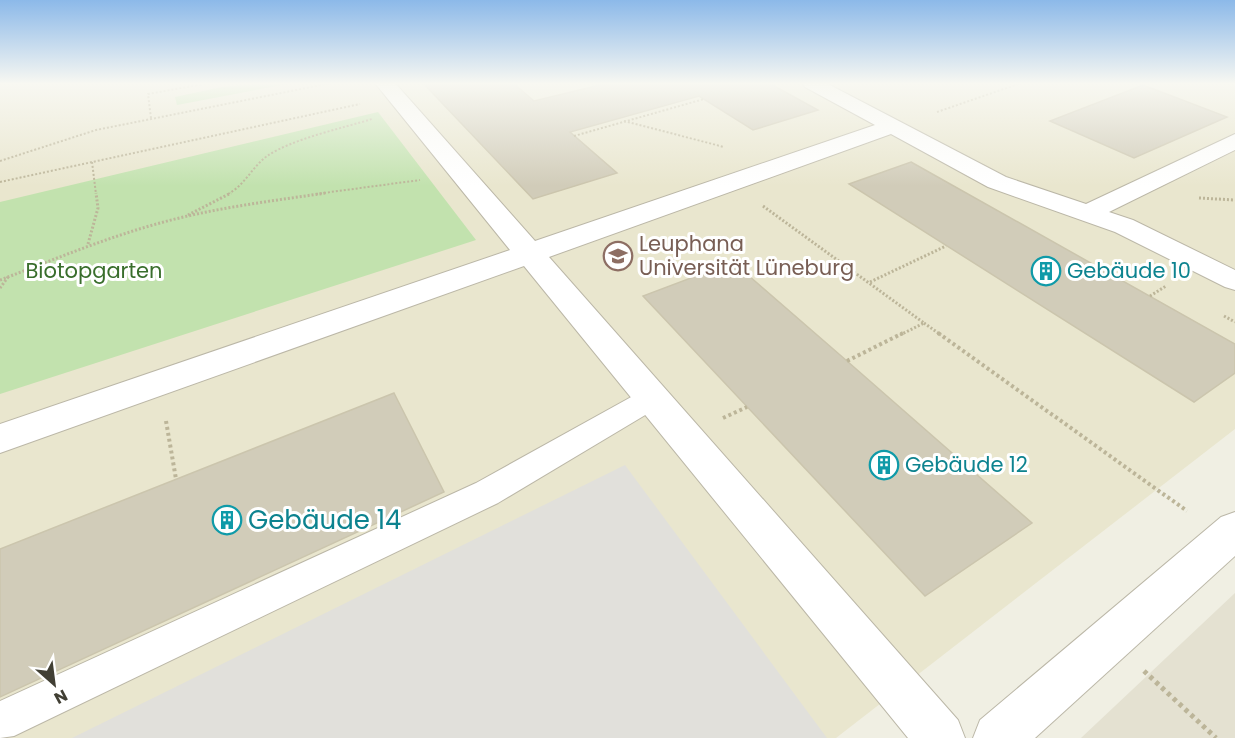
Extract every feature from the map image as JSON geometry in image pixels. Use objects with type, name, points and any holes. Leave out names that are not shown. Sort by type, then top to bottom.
[{"type":"street","points":[[414,117],[940,738]]},
{"type":"street","points":[[877,117],[997,182],[1124,226],[1235,281]]},
{"type":"street","points":[[0,439],[893,126]]},
{"type":"street","points":[[1086,214],[1235,141]]},
{"type":"street","points":[[998,738],[1235,530]]},
{"type":"lane","points":[[0,722],[487,493],[652,398]]},
{"type":"path","points":[[0,182],[297,117]]},
{"type":"path","points":[[184,218],[236,190],[267,156],[351,117]]},
{"type":"path","points":[[574,136],[637,117]]},
{"type":"path","points":[[893,126],[918,117]]},
{"type":"path","points":[[0,161],[96,130],[152,118]]},
{"type":"path","points":[[624,121],[786,164]]},
{"type":"path","points":[[88,245],[98,208],[92,162]]},
{"type":"path","points":[[0,280],[88,245],[184,218],[292,197],[462,174]]},
{"type":"path","points":[[731,183],[1174,502]]},
{"type":"path","points":[[869,282],[946,246]]},
{"type":"path","points":[[0,288],[8,277]]},
{"type":"path","points":[[1150,296],[1167,285]]},
{"type":"path","points":[[847,362],[924,323]]},
{"type":"path","points":[[160,383],[176,479]]},
{"type":"path","points":[[1109,640],[1216,738]]},
{"type":"shaded area","name":"Leuphana Universität Lüneburg","points":[[0,117],[1235,117],[1235,429],[836,738],[0,738]]},
{"type":"shaded area","points":[[625,465],[827,738],[72,738]]},
{"type":"shaded area","points":[[1235,593],[1235,738],[1081,738]]},
{"type":"green space","name":"Biotopgarten","points":[[355,117],[382,117],[476,240],[0,394],[0,202]]},
{"type":"building","points":[[456,117],[622,117],[570,132],[617,173],[533,199]]},
{"type":"building","points":[[733,117],[794,117],[753,130]]},
{"type":"building","points":[[1059,117],[1226,117],[1134,158],[1050,121]]},
{"type":"building","name":"Gebäude 10","points":[[911,162],[1235,344],[1235,373],[1194,402],[849,184]]},
{"type":"building","name":"Gebäude 12","points":[[733,262],[1032,523],[925,596],[643,296]]},
{"type":"building","name":"Gebäude 14","points":[[394,393],[444,492],[0,697],[0,549]]},
{"type":"place","name":"Leuphana Universität Lüneburg","points":[[618,256]]},
{"type":"place","name":"Gebäude 10","points":[[1046,271]]},
{"type":"place","name":"Gebäude 12","points":[[884,465]]},
{"type":"place","name":"Gebäude 14","points":[[227,520]]}]
